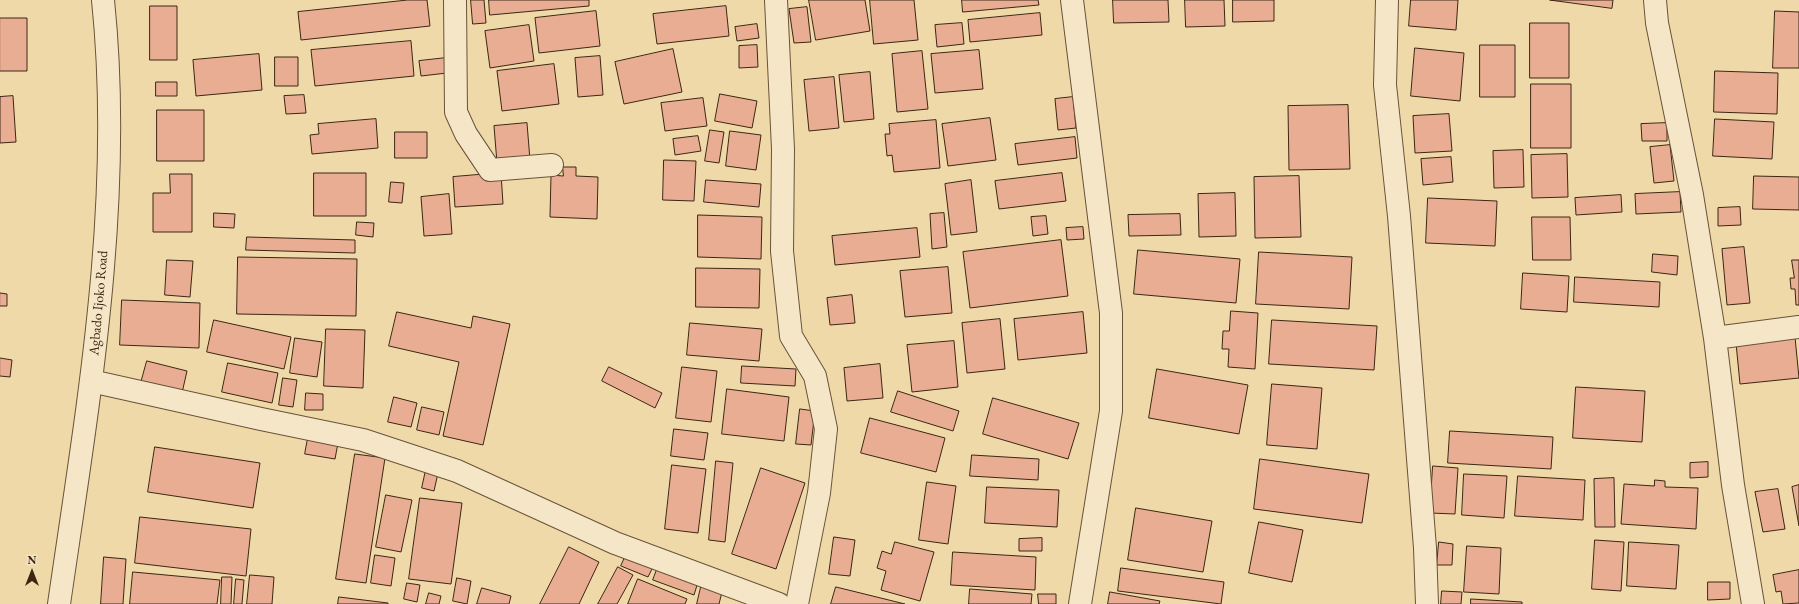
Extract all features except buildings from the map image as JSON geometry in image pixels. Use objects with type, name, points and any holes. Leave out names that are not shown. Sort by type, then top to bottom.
[{"type":"street","name":"Agbado Ijoko Road","points":[[59,604],[91,381],[108,196],[108,108],[103,0]]},
{"type":"street","points":[[455,0],[456,112],[466,134],[490,170],[552,165]]},
{"type":"street","points":[[776,0],[783,149],[782,251],[791,336],[815,376],[826,429],[819,493],[797,604]]},
{"type":"street","points":[[1072,0],[1111,313],[1111,411],[1080,604]]},
{"type":"street","points":[[1387,0],[1385,85],[1400,224],[1425,548],[1427,604]]},
{"type":"street","points":[[1655,0],[1657,23],[1692,195],[1715,338],[1733,485],[1753,604]]},
{"type":"street","points":[[1715,338],[1799,327]]},
{"type":"street","points":[[91,381],[363,440],[457,472],[615,543],[779,604]]}]
